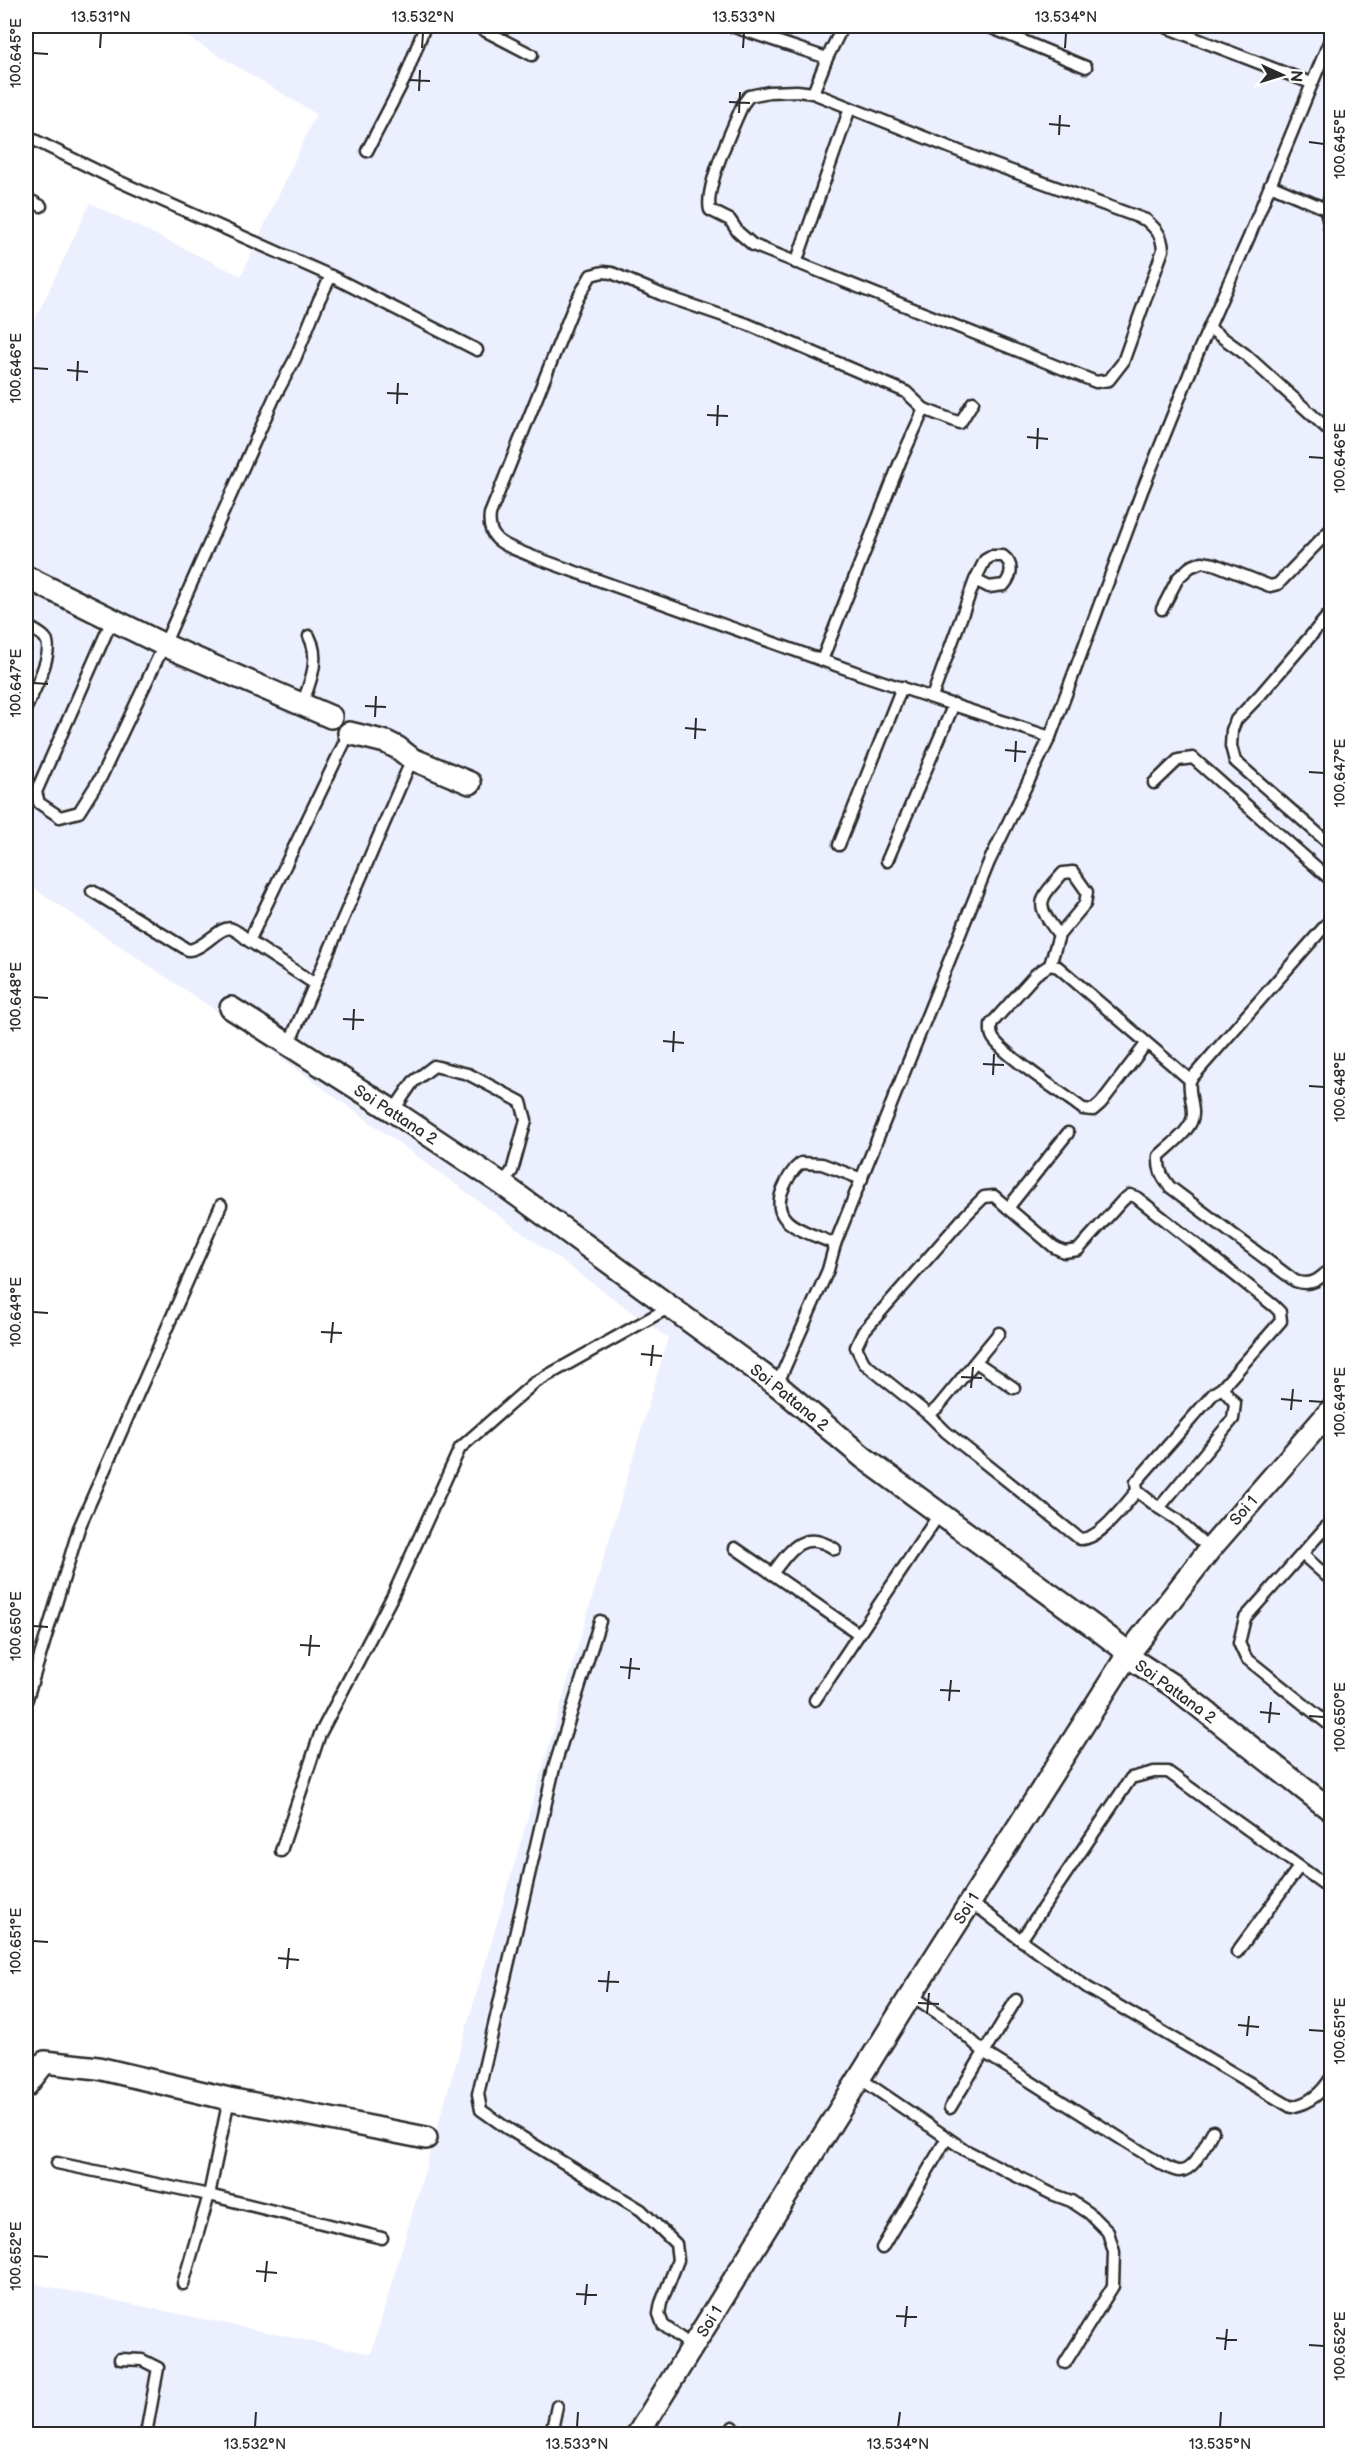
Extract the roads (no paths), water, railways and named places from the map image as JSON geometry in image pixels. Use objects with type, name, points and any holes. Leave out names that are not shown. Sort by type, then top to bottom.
[{"type":"street","points":[[26,577],[164,645],[330,717]]},
{"type":"street","points":[[349,733],[386,742],[412,759],[470,783]]},
{"type":"street","name":"Soi Pattana 2","points":[[231,1008],[292,1039],[393,1111],[502,1184],[777,1385],[864,1458],[1100,1631],[1120,1647],[1127,1656],[1172,1685],[1332,1811]]},
{"type":"street","name":"Soi 1","points":[[638,2434],[861,2079],[911,1995],[1127,1656],[1210,1549],[1332,1409]]},
{"type":"street","points":[[26,2086],[35,2061],[98,2068],[426,2138]]},
{"type":"lane","points":[[367,151],[405,78],[425,26]]},
{"type":"lane","points":[[476,26],[532,55]]},
{"type":"lane","points":[[731,26],[827,58]]},
{"type":"lane","points":[[813,93],[843,26]]},
{"type":"lane","points":[[987,26],[1086,67]]},
{"type":"lane","points":[[1162,26],[1311,83]]},
{"type":"lane","points":[[777,1385],[828,1270],[835,1245],[989,862],[1050,737],[1142,491],[1332,34]]},
{"type":"lane","points":[[769,92],[813,93],[984,161],[1146,220],[1162,237],[1163,250],[1123,362],[1109,380],[1096,381],[753,245],[738,232],[730,220],[710,210],[708,202],[715,174],[742,104],[749,96],[769,92]]},
{"type":"lane","points":[[796,263],[850,108]]},
{"type":"lane","points":[[26,136],[116,180],[332,276],[477,350]]},
{"type":"lane","points":[[1270,185],[1326,209]]},
{"type":"lane","points":[[1332,190],[1326,209],[1329,238],[1332,241]]},
{"type":"lane","points":[[26,198],[41,206]]},
{"type":"lane","points":[[973,402],[960,423],[924,410],[906,392],[747,324],[665,296],[612,273],[603,272],[591,275],[575,303],[490,514],[490,531],[496,540],[531,556],[822,660],[1050,737]]},
{"type":"lane","points":[[112,620],[36,792],[39,803],[60,817],[79,812],[101,777],[164,645],[274,396],[295,358],[319,300],[332,276]]},
{"type":"lane","points":[[1209,328],[1245,354],[1332,433]]},
{"type":"lane","points":[[822,660],[900,462],[924,410]]},
{"type":"lane","points":[[1162,609],[1178,578],[1190,567],[1202,562],[1214,564],[1270,586],[1278,584],[1332,528]]},
{"type":"lane","points":[[932,697],[975,580]]},
{"type":"lane","points":[[1332,611],[1262,694],[1236,720],[1232,730],[1231,746],[1235,761],[1332,846]]},
{"type":"lane","points":[[26,625],[46,638],[48,645],[48,657],[26,708]]},
{"type":"lane","points":[[302,705],[315,658],[309,636]]},
{"type":"lane","points":[[839,845],[902,687]]},
{"type":"lane","points":[[887,861],[954,704]]},
{"type":"lane","points":[[249,941],[349,733]]},
{"type":"lane","points":[[1154,783],[1178,760],[1193,758],[1332,881]]},
{"type":"lane","points":[[292,1039],[412,759]]},
{"type":"lane","points":[[1059,934],[1044,914],[1041,903],[1047,891],[1063,873],[1073,872],[1084,884],[1087,897],[1085,904],[1059,934],[1050,965],[1036,974],[992,1024],[991,1035],[996,1042],[1083,1109],[1093,1110],[1101,1103],[1146,1044]]},
{"type":"lane","points":[[92,891],[188,950],[196,950],[221,930],[233,929],[315,984]]},
{"type":"lane","points":[[1332,918],[1190,1080],[1188,1092],[1194,1114],[1190,1125],[1159,1156],[1158,1168],[1170,1187],[1295,1281],[1304,1284],[1311,1283],[1322,1277],[1332,1267]]},
{"type":"lane","points":[[1050,965],[1058,967],[1071,976],[1146,1044],[1190,1080]]},
{"type":"lane","points":[[393,1111],[413,1082],[434,1066],[468,1074],[521,1102],[526,1120],[512,1171],[502,1184]]},
{"type":"lane","points":[[1008,1208],[1068,1133]]},
{"type":"lane","points":[[835,1245],[790,1225],[782,1217],[779,1198],[792,1170],[801,1163],[822,1164],[862,1179]]},
{"type":"lane","points":[[1137,1491],[1097,1535],[1088,1540],[1080,1539],[864,1363],[856,1347],[863,1332],[984,1197],[994,1196],[1054,1247],[1064,1252],[1078,1250],[1130,1195],[1136,1197],[1280,1312],[1281,1321],[1136,1482],[1137,1491],[1176,1519],[1210,1549]]},
{"type":"lane","points":[[26,1702],[79,1528],[221,1205]]},
{"type":"lane","points":[[281,1851],[320,1734],[393,1595],[460,1448],[534,1383],[670,1307]]},
{"type":"lane","points":[[929,1415],[999,1333]]},
{"type":"lane","points":[[976,1362],[1014,1388]]},
{"type":"lane","points":[[1159,1508],[1233,1419],[1235,1403],[1222,1388]]},
{"type":"lane","points":[[814,1700],[940,1513]]},
{"type":"lane","points":[[1332,1520],[1245,1618],[1239,1643],[1246,1658],[1332,1727]]},
{"type":"lane","points":[[772,1574],[792,1548],[804,1541],[815,1539],[835,1549]]},
{"type":"lane","points":[[735,1548],[859,1634]]},
{"type":"lane","points":[[1302,1554],[1332,1581]]},
{"type":"lane","points":[[600,1621],[554,1768],[478,2094],[481,2109],[505,2127],[641,2210],[676,2244],[678,2260],[659,2314],[663,2325],[693,2347]]},
{"type":"lane","points":[[1021,1940],[1131,1778],[1154,1772],[1168,1772],[1332,1890]]},
{"type":"lane","points":[[1237,1952],[1299,1867]]},
{"type":"lane","points":[[968,1905],[982,1910],[1088,1988],[1291,2107],[1305,2104],[1324,2089],[1332,2076]]},
{"type":"lane","points":[[911,1995],[951,2022],[986,2053],[1161,2164],[1178,2171],[1186,2171],[1192,2166],[1213,2131]]},
{"type":"lane","points":[[950,2108],[986,2053],[1016,2000]]},
{"type":"lane","points":[[861,2079],[965,2150],[1052,2194],[1071,2201],[1089,2213],[1108,2232],[1114,2252],[1113,2286],[1065,2363]]},
{"type":"lane","points":[[183,2284],[209,2195],[230,2098]]},
{"type":"lane","points":[[882,2248],[947,2138]]},
{"type":"lane","points":[[57,2163],[209,2195],[382,2238]]},
{"type":"lane","points":[[120,2359],[142,2360],[158,2368],[146,2434]]},
{"type":"lane","points":[[551,2434],[557,2406]]}]
